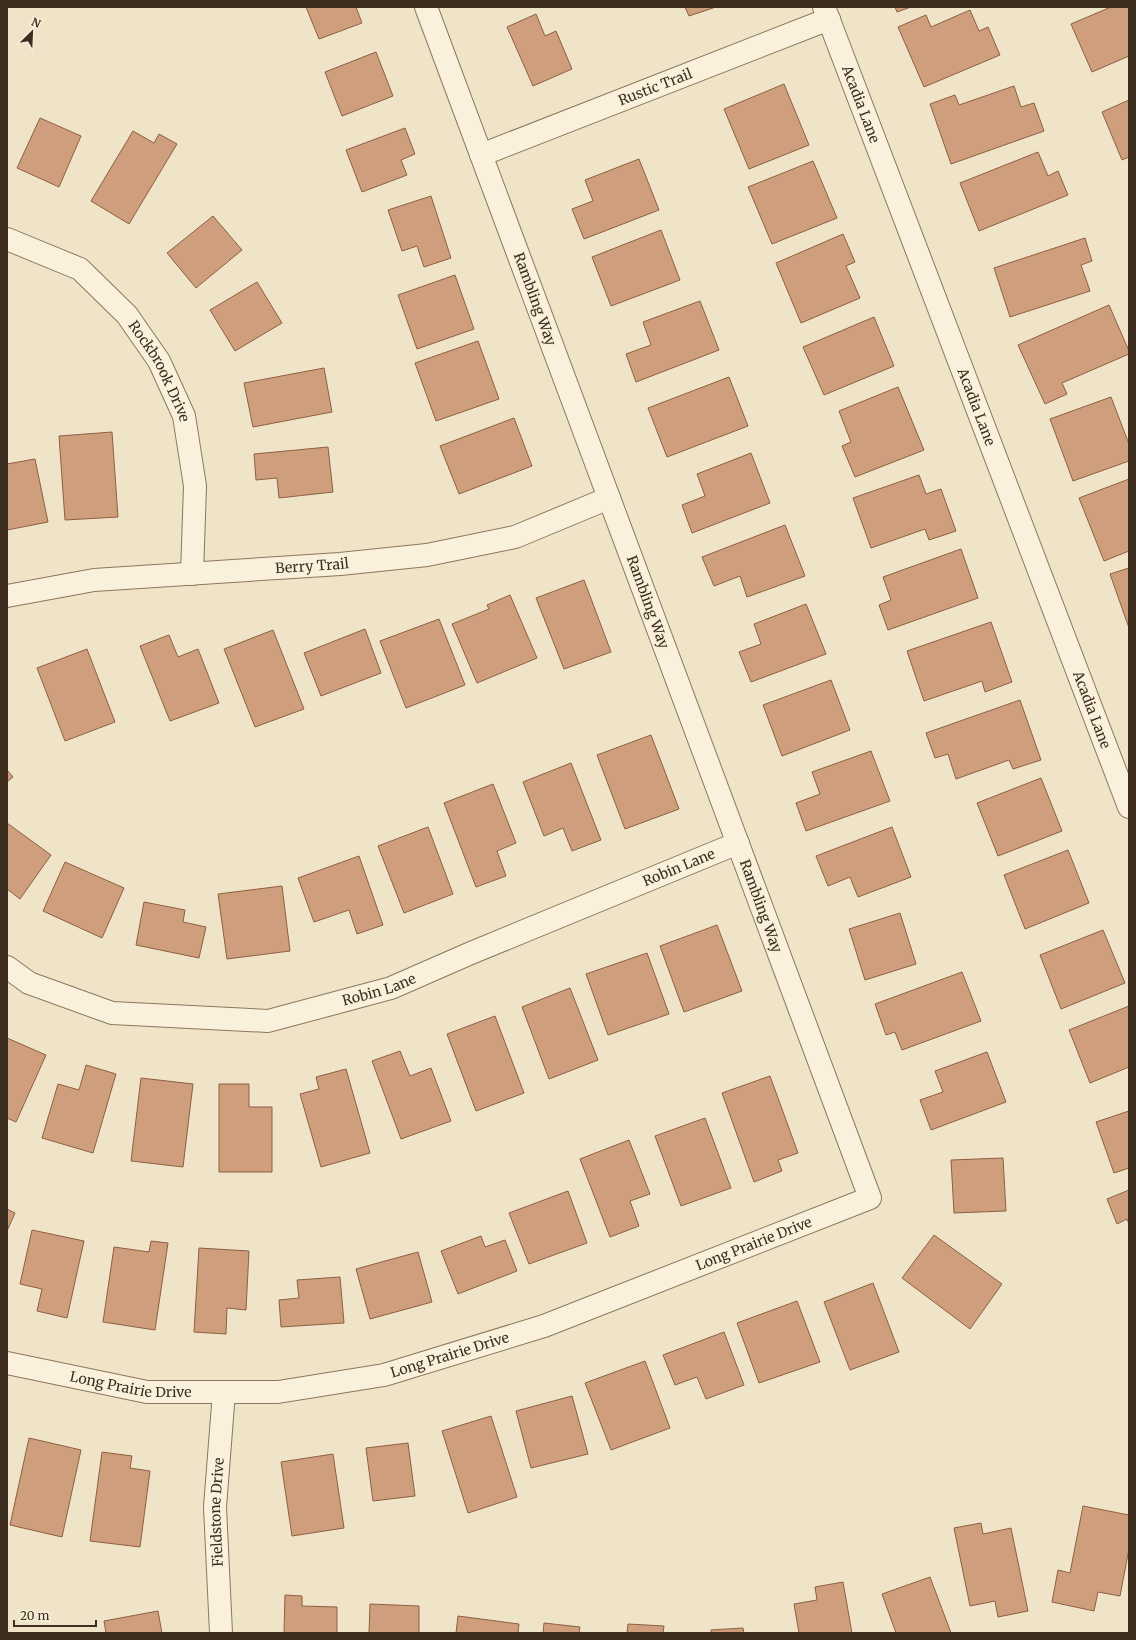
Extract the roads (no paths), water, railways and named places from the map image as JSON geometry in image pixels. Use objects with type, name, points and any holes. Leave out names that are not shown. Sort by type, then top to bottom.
[{"type":"street","name":"Rambling Way","points":[[426,7],[870,1198]]},
{"type":"street","name":"Rustic Trail","points":[[481,156],[827,13]]},
{"type":"street","name":"Acadia Lane","points":[[827,13],[1129,807]]},
{"type":"street","name":"Rockbrook Drive","points":[[7,239],[80,269],[127,315],[160,361],[184,416],[195,486],[192,574]]},
{"type":"street","name":"Berry Trail","points":[[7,596],[94,580],[340,564],[427,555],[515,537],[609,498]]},
{"type":"street","name":"Robin Lane","points":[[7,967],[29,983],[112,1013],[268,1021],[391,988],[471,953],[738,843]]},
{"type":"street","name":"Long Prairie Drive","points":[[7,1364],[147,1392],[278,1392],[384,1376],[544,1326],[870,1198]]},
{"type":"street","name":"Fieldstone Drive","points":[[221,1633],[215,1507],[224,1392]]}]
